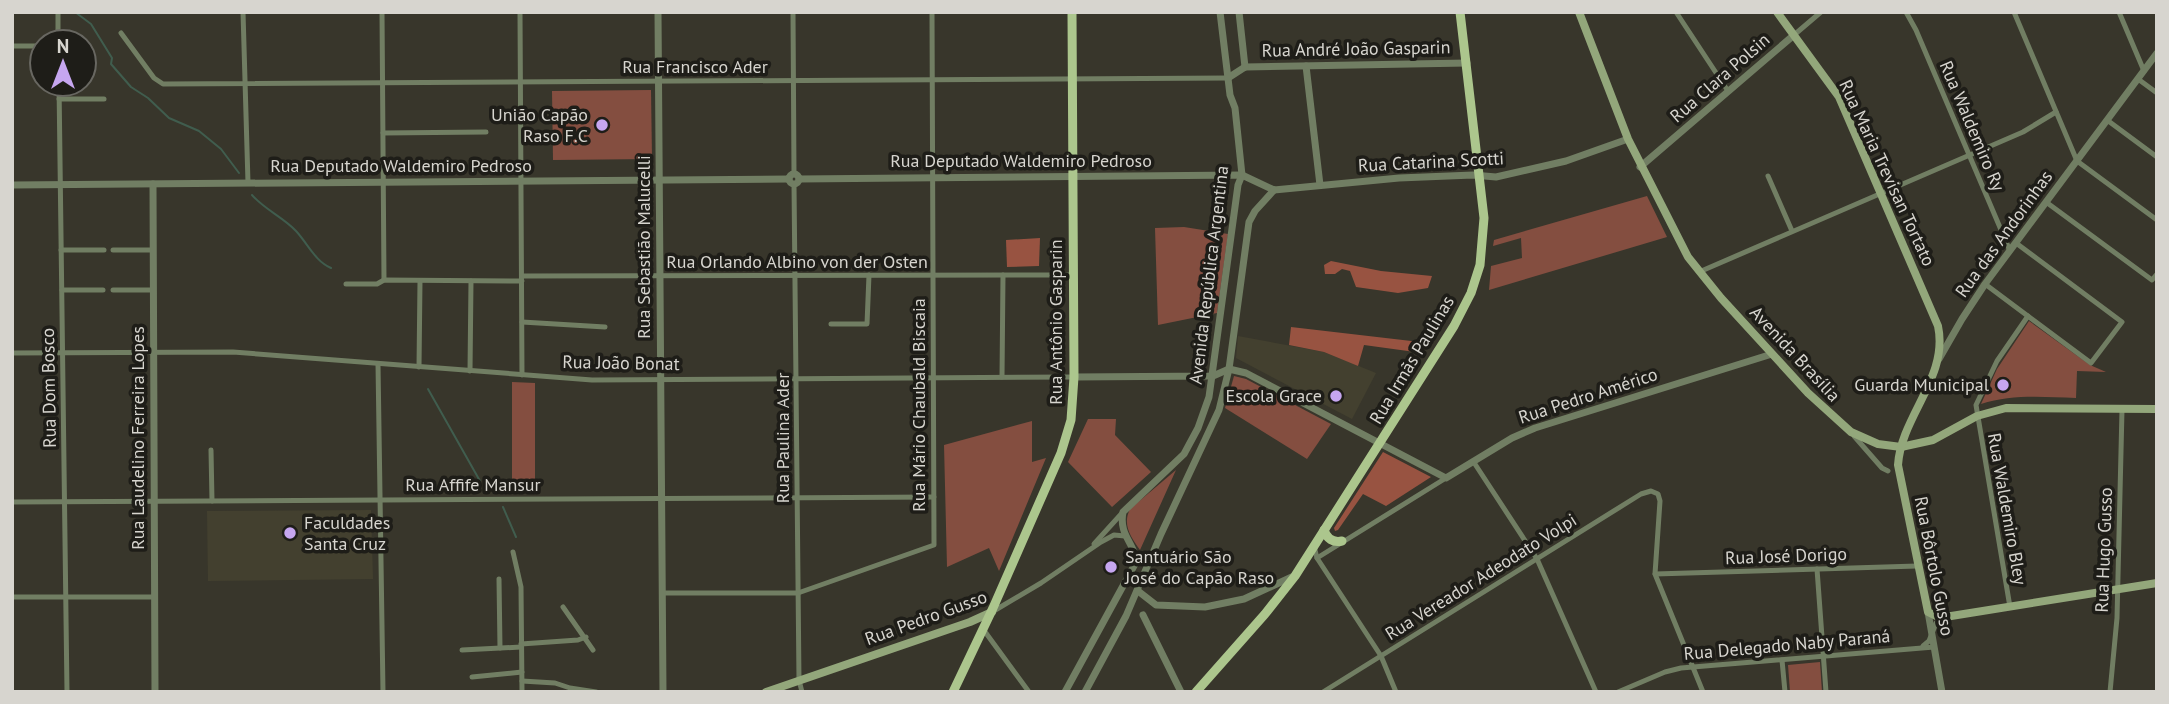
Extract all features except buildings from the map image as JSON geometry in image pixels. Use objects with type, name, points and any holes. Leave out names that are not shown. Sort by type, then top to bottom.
[{"type":"main road","name":"Rua Antônio Gasparin","points":[[953,692],[992,612],[1066,440],[1072,408],[1072,12]]},
{"type":"main road","name":"Rua Irmãs Paulinas","points":[[1196,692],[1295,576],[1454,326],[1476,280],[1484,236],[1484,210],[1460,12]]},
{"type":"main road","name":"Avenida Brasília","points":[[1579,12],[1640,167],[1682,247],[1699,272],[1772,354],[1820,405],[1851,432],[1869,442],[1901,447],[1933,440],[1977,416],[2016,407],[2157,409]]},
{"type":"main road","name":"Rua Maria Trevisan Tortato","points":[[1777,12],[1839,97],[1935,316],[1940,336],[1939,359]]},
{"type":"main road","name":"Rua das Andorinhas","points":[[1901,447],[1939,359]]},
{"type":"main road","name":"Rua Bôrtolo Gusso","points":[[1901,447],[1898,470],[1928,612]]},
{"type":"main road","points":[[1324,530],[1328,539],[1342,541]]},
{"type":"main road","points":[[1928,612],[1937,617],[1945,617],[2157,583]]},
{"type":"main road","name":"Rua Pedro Gusso","points":[[766,692],[992,612]]},
{"type":"street","points":[[243,12],[248,183]]},
{"type":"street","points":[[382,12],[384,280]]},
{"type":"street","points":[[520,12],[522,375]]},
{"type":"street","name":"Rua Sebastião Malucelli","points":[[658,12],[663,692]]},
{"type":"street","name":"Rua Paulina Ader","points":[[793,12],[799,680],[802,692]]},
{"type":"street","name":"Rua Mário Chaubald Biscaia","points":[[798,593],[934,545],[932,12]]},
{"type":"street","name":"Avenida República Argentina","points":[[1184,454],[1207,405],[1238,186],[1242,175],[1220,12]]},
{"type":"street","points":[[1228,78],[1245,67],[1238,12]]},
{"type":"street","points":[[1676,12],[1728,92]]},
{"type":"street","name":"Rua Clara Polsin","points":[[1640,167],[1821,12]]},
{"type":"street","name":"Rua Waldemiro Ry","points":[[1906,12],[2010,251]]},
{"type":"street","points":[[2014,12],[2077,161],[2157,220]]},
{"type":"street","points":[[2119,12],[2144,71]]},
{"type":"street","name":"Rua Francisco Ader","points":[[121,33],[154,78],[163,84],[1228,78]]},
{"type":"street","name":"Rua das Andorinhas","points":[[1939,359],[1985,284],[2157,53]]},
{"type":"street","name":"Rua André João Gasparin","points":[[1245,67],[1467,63]]},
{"type":"street","points":[[1307,66],[1320,185]]},
{"type":"street","points":[[2138,79],[2157,93]]},
{"type":"street","points":[[59,99],[104,99]]},
{"type":"street","name":"Rua Dom Bosco","points":[[59,99],[67,692]]},
{"type":"street","points":[[1699,272],[2029,129],[2056,112]]},
{"type":"street","points":[[2107,120],[2157,156]]},
{"type":"street","points":[[383,133],[486,132]]},
{"type":"street","name":"Rua Catarina Scotti","points":[[1274,190],[1399,178],[1496,177],[1566,161],[1628,139]]},
{"type":"street","points":[[1242,175],[1274,190]]},
{"type":"street","name":"Rua Deputado Waldemiro Pedroso","points":[[12,185],[1242,175]]},
{"type":"street","points":[[1768,176],[1792,231]]},
{"type":"street","name":"Rua Laudelino Ferreira Lopes","points":[[153,184],[155,692]]},
{"type":"street","name":"Avenida República Argentina","points":[[1085,692],[1138,591],[1161,534],[1217,416],[1229,369],[1249,222],[1274,190]]},
{"type":"street","points":[[2046,202],[2152,281],[2157,274]]},
{"type":"street","points":[[1985,284],[2091,363],[2122,322],[2016,243]]},
{"type":"street","points":[[61,250],[104,250]]},
{"type":"street","points":[[113,250],[153,250]]},
{"type":"street","points":[[831,324],[867,324],[869,275]]},
{"type":"street","points":[[1002,377],[1003,275]]},
{"type":"street","name":"Rua Orlando Albino von der Osten","points":[[346,284],[377,284],[384,280],[471,281],[660,276],[1073,275]]},
{"type":"street","points":[[419,367],[420,281]]},
{"type":"street","points":[[470,371],[471,281]]},
{"type":"street","points":[[62,290],[103,290]]},
{"type":"street","points":[[113,290],[153,290]]},
{"type":"street","points":[[1977,416],[1977,400],[1987,380],[2003,351],[2028,316]]},
{"type":"street","points":[[522,322],[605,327]]},
{"type":"street","name":"Rua João Bonat","points":[[12,353],[233,352],[592,380],[1213,376],[1229,369]]},
{"type":"street","name":"Rua Pedro Américo","points":[[1317,558],[1512,438],[1535,428],[1772,354]]},
{"type":"street","points":[[378,364],[383,692]]},
{"type":"street","points":[[1229,369],[1246,373],[1446,478]]},
{"type":"street","name":"Rua Hugo Gusso","points":[[2110,692],[2118,589],[2122,410]]},
{"type":"street","name":"Rua Waldemiro Bley","points":[[1977,416],[2010,607]]},
{"type":"street","points":[[1851,432],[1882,468],[1888,471]]},
{"type":"street","points":[[211,450],[212,501]]},
{"type":"street","name":"Rua Pedro Gusso","points":[[1087,552],[1123,512],[1184,454]]},
{"type":"street","points":[[1474,461],[1537,559],[1596,692]]},
{"type":"street","name":"Rua Vereador Adeodato Volpi","points":[[1323,692],[1641,494],[1651,491],[1655,492],[1660,501],[1655,574]]},
{"type":"street","name":"Rua Affife Mansur","points":[[12,502],[934,497]]},
{"type":"street","points":[[1065,692],[1135,564],[1135,554],[1125,536],[1122,523],[1123,512]]},
{"type":"street","name":"Rua Pedro Gusso","points":[[992,612],[1114,536],[1125,536]]},
{"type":"street","points":[[1314,546],[1317,558],[1381,656],[1396,692]]},
{"type":"street","points":[[513,552],[521,587],[522,692]]},
{"type":"street","name":"Rua José Dorigo","points":[[1655,574],[1917,566]]},
{"type":"street","points":[[1817,569],[1826,692]]},
{"type":"street","points":[[1655,574],[1703,692]]},
{"type":"street","points":[[1143,615],[1147,607],[1156,605],[1205,607],[1231,603],[1264,592],[1295,576]]},
{"type":"street","points":[[499,579],[500,648]]},
{"type":"street","points":[[1138,591],[1156,605]]},
{"type":"street","points":[[662,593],[798,593]]},
{"type":"street","points":[[12,597],[155,597]]},
{"type":"street","points":[[563,607],[593,650]]},
{"type":"street","points":[[1126,616],[1135,612],[1143,615],[1181,692]]},
{"type":"street","name":"Rua Bôrtolo Gusso","points":[[1928,612],[1942,692]]},
{"type":"street","points":[[1920,648],[1929,641],[1936,623],[1945,617]]},
{"type":"street","points":[[983,629],[1029,692]]},
{"type":"street","points":[[462,650],[521,646],[586,637]]},
{"type":"street","name":"Rua Delegado Naby Paraná","points":[[1618,692],[1665,672],[1693,667],[1934,647]]},
{"type":"street","points":[[1782,660],[1785,692]]},
{"type":"street","points":[[472,677],[522,672]]},
{"type":"street","points":[[522,681],[555,682],[570,688],[596,692]]},
{"type":"shaded area","name":"União Capão Raso F.C","points":[[651,90],[652,159],[553,160],[552,91]]},
{"type":"shaded area","points":[[1647,196],[1667,237],[1489,290],[1491,266],[1522,258],[1521,238],[1493,246],[1494,240]]},
{"type":"shaded area","points":[[1184,227],[1228,234],[1217,313],[1158,325],[1155,228]]},
{"type":"shaded area","points":[[1040,238],[1039,266],[1007,267],[1006,240]]},
{"type":"shaded area","points":[[1331,261],[1381,271],[1432,276],[1428,288],[1398,293],[1356,287],[1350,271],[1342,269],[1335,274],[1325,274],[1324,265]]},
{"type":"shaded area","points":[[2029,321],[2090,365],[2106,372],[2077,371],[2076,398],[2016,397],[1981,404],[1997,369]]},
{"type":"shaded area","points":[[1291,327],[1420,342],[1415,352],[1364,345],[1358,366],[1324,352],[1289,345]]},
{"type":"shaded area","name":"Escola Grace","points":[[1238,336],[1324,352],[1376,373],[1352,419],[1236,358]]},
{"type":"shaded area","points":[[1234,376],[1246,379],[1331,424],[1307,459],[1225,408]]},
{"type":"shaded area","points":[[512,382],[535,383],[535,490],[512,490]]},
{"type":"shaded area","points":[[1088,419],[1116,419],[1115,435],[1151,472],[1112,507],[1068,462]]},
{"type":"shaded area","points":[[1032,421],[1032,462],[1046,458],[999,571],[989,548],[947,567],[944,445]]},
{"type":"shaded area","points":[[1383,452],[1431,477],[1386,506],[1363,494],[1335,531],[1334,528]]},
{"type":"shaded area","points":[[1176,470],[1140,550],[1127,526],[1130,509]]},
{"type":"shaded area","name":"Faculdades Santa Cruz","points":[[371,510],[373,579],[208,581],[207,511]]},
{"type":"shaded area","points":[[1820,662],[1822,692],[1790,692],[1788,665]]},
{"type":"waterway","points":[[75,12],[91,24],[112,58],[111,64],[131,87],[148,98],[169,118],[199,131],[221,149],[239,173]]},
{"type":"waterway","points":[[252,195],[291,226],[316,257],[331,268]]},
{"type":"waterway","points":[[428,389],[480,481]]},
{"type":"waterway","points":[[503,507],[516,537]]},
{"type":"place","name":"União Capão Raso F.C","points":[[602,125]]},
{"type":"place","name":"Guarda Municipal","points":[[2003,385]]},
{"type":"place","name":"Escola Grace","points":[[1336,396]]},
{"type":"place","name":"Faculdades Santa Cruz","points":[[290,533]]},
{"type":"place","name":"Santuário São José do Capão Raso","points":[[1111,567]]}]
